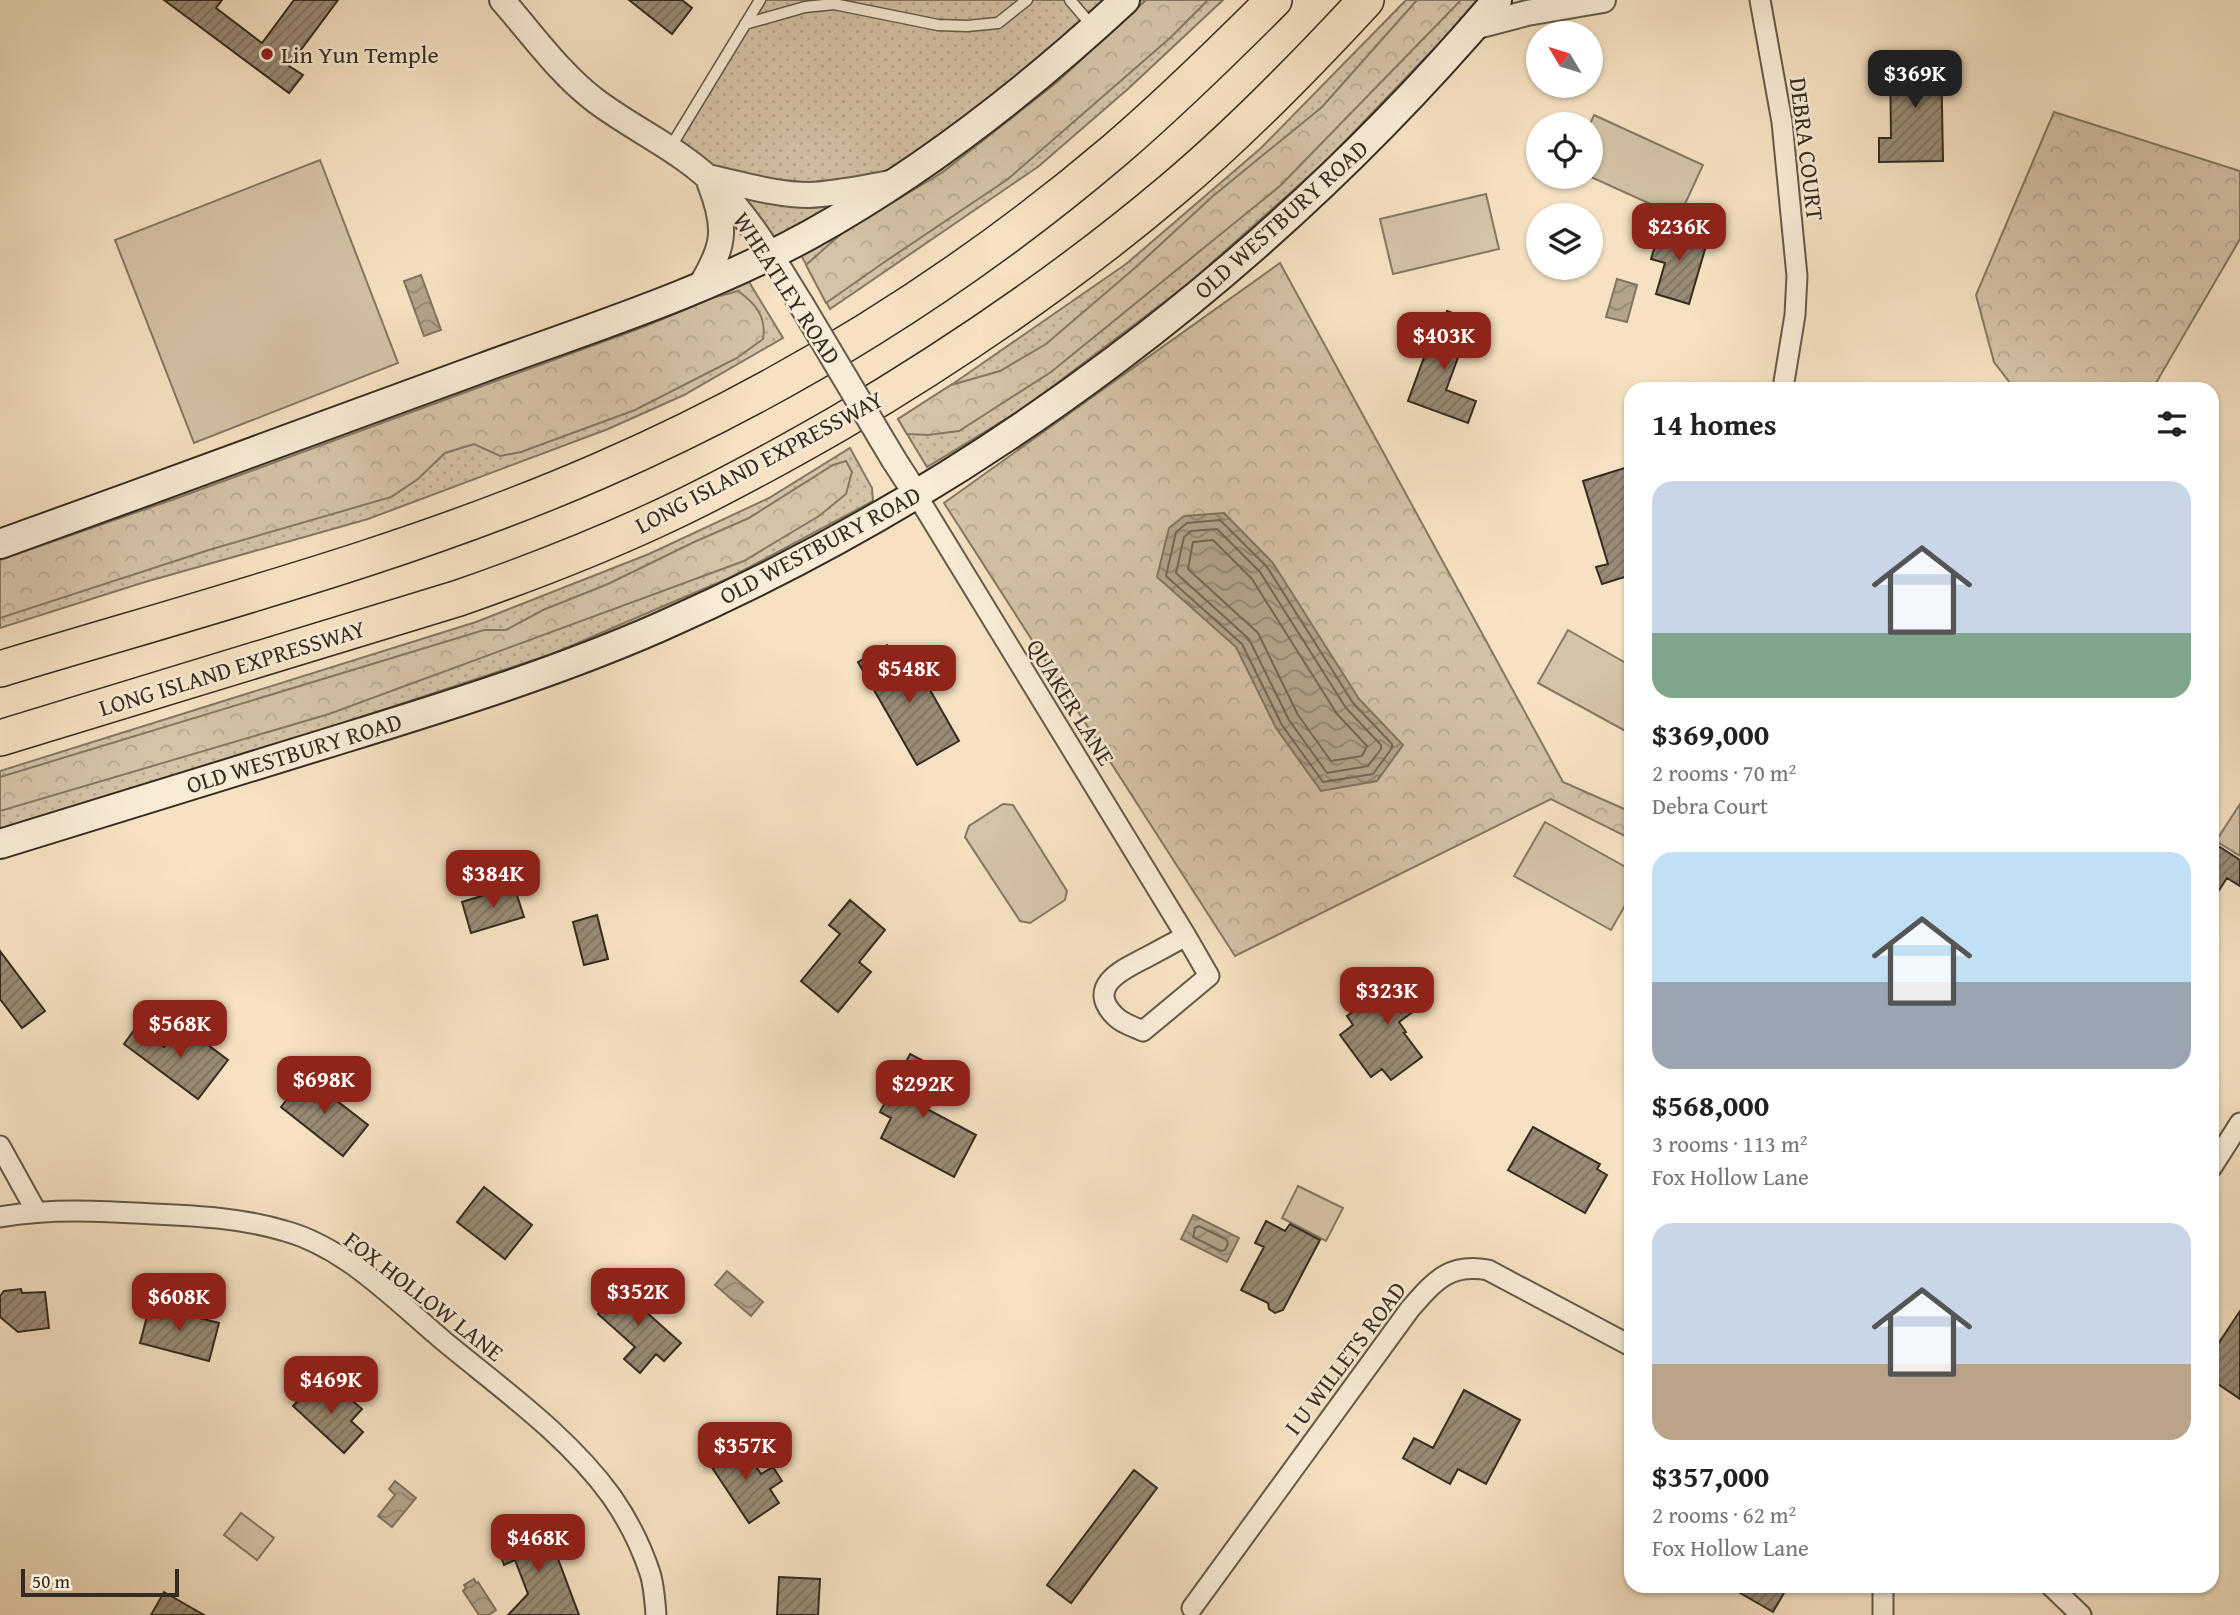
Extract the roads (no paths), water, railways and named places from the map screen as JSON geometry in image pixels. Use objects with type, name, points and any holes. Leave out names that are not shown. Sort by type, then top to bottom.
[{"type":"highway","points":[[0,669],[316,574],[454,528],[599,471],[734,406],[806,368],[929,290],[1022,224],[1169,102],[1274,0]]},
{"type":"highway","name":"LONG ISLAND EXPRESSWAY","points":[[0,738],[459,598],[528,573],[655,520],[792,450],[925,372],[1052,284],[1113,237],[1174,189],[1231,138],[1366,0]]},
{"type":"main road","points":[[0,544],[594,329],[699,288],[771,255],[898,181],[1019,94],[1125,0]]},
{"type":"main road","name":"OLD WESTBURY ROAD","points":[[0,844],[421,714],[559,667],[705,606],[838,539],[1009,436],[1076,389],[1199,294],[1333,175],[1416,92],[1497,0]]},
{"type":"street","name":"WHEATLEY ROAD","points":[[502,0],[580,87],[609,110],[670,148],[708,177],[741,212],[771,255],[916,494]]},
{"type":"street","points":[[1474,27],[1508,17],[1603,0]]},
{"type":"street","name":"DEBRA COURT","points":[[1760,0],[1782,122],[1797,276],[1796,315],[1784,382]]},
{"type":"street","points":[[708,177],[773,191],[808,195],[840,193],[898,181]]},
{"type":"street","points":[[699,288],[715,262],[721,246],[719,209],[708,177]]},
{"type":"street","name":"QUAKER LANE","points":[[916,494],[1186,936],[1209,976],[1143,1031],[1115,1017],[1105,997],[1107,984],[1115,973],[1186,936]]},
{"type":"street","points":[[2219,1156],[2240,1123]]},
{"type":"street","points":[[0,1146],[36,1211]]},
{"type":"street","name":"FOX HOLLOW LANE","points":[[0,1217],[36,1211],[227,1218],[286,1231],[312,1241],[358,1269],[515,1399],[591,1470],[632,1530],[651,1575],[656,1615]]},
{"type":"street","name":"I U WILLETS ROAD","points":[[1192,1608],[1410,1309],[1425,1292],[1451,1271],[1476,1268],[1494,1272],[1624,1342]]},
{"type":"street","points":[[1883,1593],[1883,1615]]},
{"type":"street","points":[[2058,1593],[2081,1615]]},
{"type":"lane","points":[[670,148],[760,0]]},
{"type":"lane","points":[[745,23],[804,7],[834,4],[938,25],[967,26],[998,23],[1027,0]]},
{"type":"lane","points":[[1070,0],[1094,29]]},
{"type":"water","points":[[421,275],[441,330],[424,336],[404,281]]},
{"type":"water","points":[[1617,279],[1637,285],[1627,322],[1606,317]]},
{"type":"water","points":[[1224,513],[1273,563],[1359,699],[1403,745],[1377,781],[1321,791],[1276,728],[1236,647],[1157,577],[1169,528],[1184,516]]},
{"type":"water","points":[[1193,1215],[1239,1238],[1227,1262],[1181,1239]]},
{"type":"water","points":[[727,1271],[763,1302],[751,1316],[715,1285]]},
{"type":"water","points":[[395,1481],[416,1498],[392,1527],[378,1516],[395,1495],[389,1489]]},
{"type":"water","points":[[474,1579],[496,1610],[489,1615],[479,1615],[463,1591],[466,1588],[464,1585]]},
{"type":"place","name":"Lin Yun Temple","points":[[267,54]]}]
